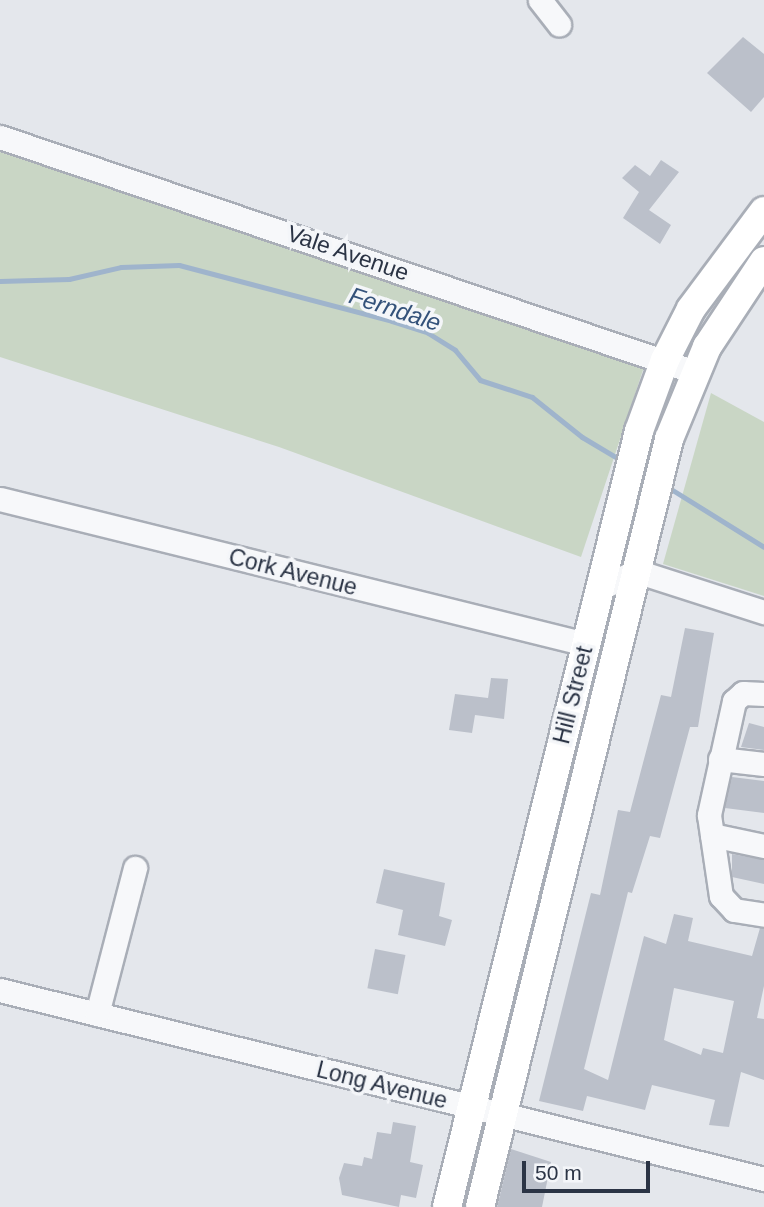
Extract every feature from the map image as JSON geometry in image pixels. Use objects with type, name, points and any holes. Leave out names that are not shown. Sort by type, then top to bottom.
[{"type":"main road","name":"Hill Street","points":[[447,1207],[639,431],[665,360],[691,309],[730,250],[764,211]]},
{"type":"main road","name":"Hill Street","points":[[480,1207],[669,439],[695,372],[736,299],[764,261]]},
{"type":"street","points":[[540,0],[559,24]]},
{"type":"street","name":"Vale Avenue","points":[[0,136],[695,372]]},
{"type":"street","name":"Cork Avenue","points":[[0,499],[586,644]]},
{"type":"street","points":[[599,589],[636,571],[764,612]]},
{"type":"street","points":[[764,694],[743,693],[734,701],[710,802],[721,896],[727,905],[764,915]]},
{"type":"street","points":[[720,759],[764,764]]},
{"type":"street","points":[[712,835],[764,846]]},
{"type":"street","points":[[97,1014],[135,868]]},
{"type":"street","name":"Long Avenue","points":[[0,990],[764,1179]]},
{"type":"green space","points":[[0,152],[645,364],[581,557],[279,447],[0,357]]},
{"type":"green space","points":[[711,393],[764,422],[764,596],[663,564]]},
{"type":"building","points":[[743,37],[764,54],[764,97],[751,112],[707,73]]},
{"type":"building","points":[[661,160],[679,172],[649,210],[671,225],[660,244],[623,218],[639,192],[622,178],[635,165],[650,176]]},
{"type":"building","points":[[685,628],[714,633],[698,727],[690,727],[660,838],[650,836],[632,893],[628,892],[584,1069],[608,1080],[644,936],[666,944],[674,914],[693,918],[688,941],[752,956],[760,928],[764,929],[764,986],[757,1018],[764,1019],[764,1080],[741,1072],[729,1127],[709,1125],[715,1100],[652,1085],[645,1110],[587,1096],[583,1111],[539,1101],[591,893],[600,895],[618,810],[630,812],[661,695],[671,697]],"holes":[[[674,988],[734,1001],[723,1053],[703,1048],[701,1055],[664,1040]]]},
{"type":"building","points":[[491,678],[508,679],[504,719],[475,715],[472,733],[449,730],[455,694],[488,698]]},
{"type":"building","points":[[749,723],[764,727],[764,750],[741,747]]},
{"type":"building","points":[[732,777],[764,781],[764,813],[725,808]]},
{"type":"building","points":[[732,854],[764,860],[764,884],[732,877]]},
{"type":"building","points":[[384,869],[445,883],[439,916],[452,920],[445,946],[398,935],[403,910],[376,903]]},
{"type":"building","points":[[375,949],[405,955],[398,994],[367,988]]},
{"type":"building","points":[[393,1122],[416,1126],[410,1162],[423,1165],[416,1198],[401,1195],[399,1207],[342,1195],[339,1178],[344,1163],[362,1166],[364,1157],[372,1159],[377,1132],[391,1134]]},
{"type":"building","points":[[511,1149],[551,1162],[542,1207],[497,1207]]},
{"type":"waterway","name":"Ferndale","points":[[0,281],[69,279],[121,267],[179,265],[392,321],[428,333],[455,350],[480,380],[532,397],[582,437],[624,462]]},
{"type":"waterway","name":"Ferndale","points":[[666,486],[764,547]]}]
